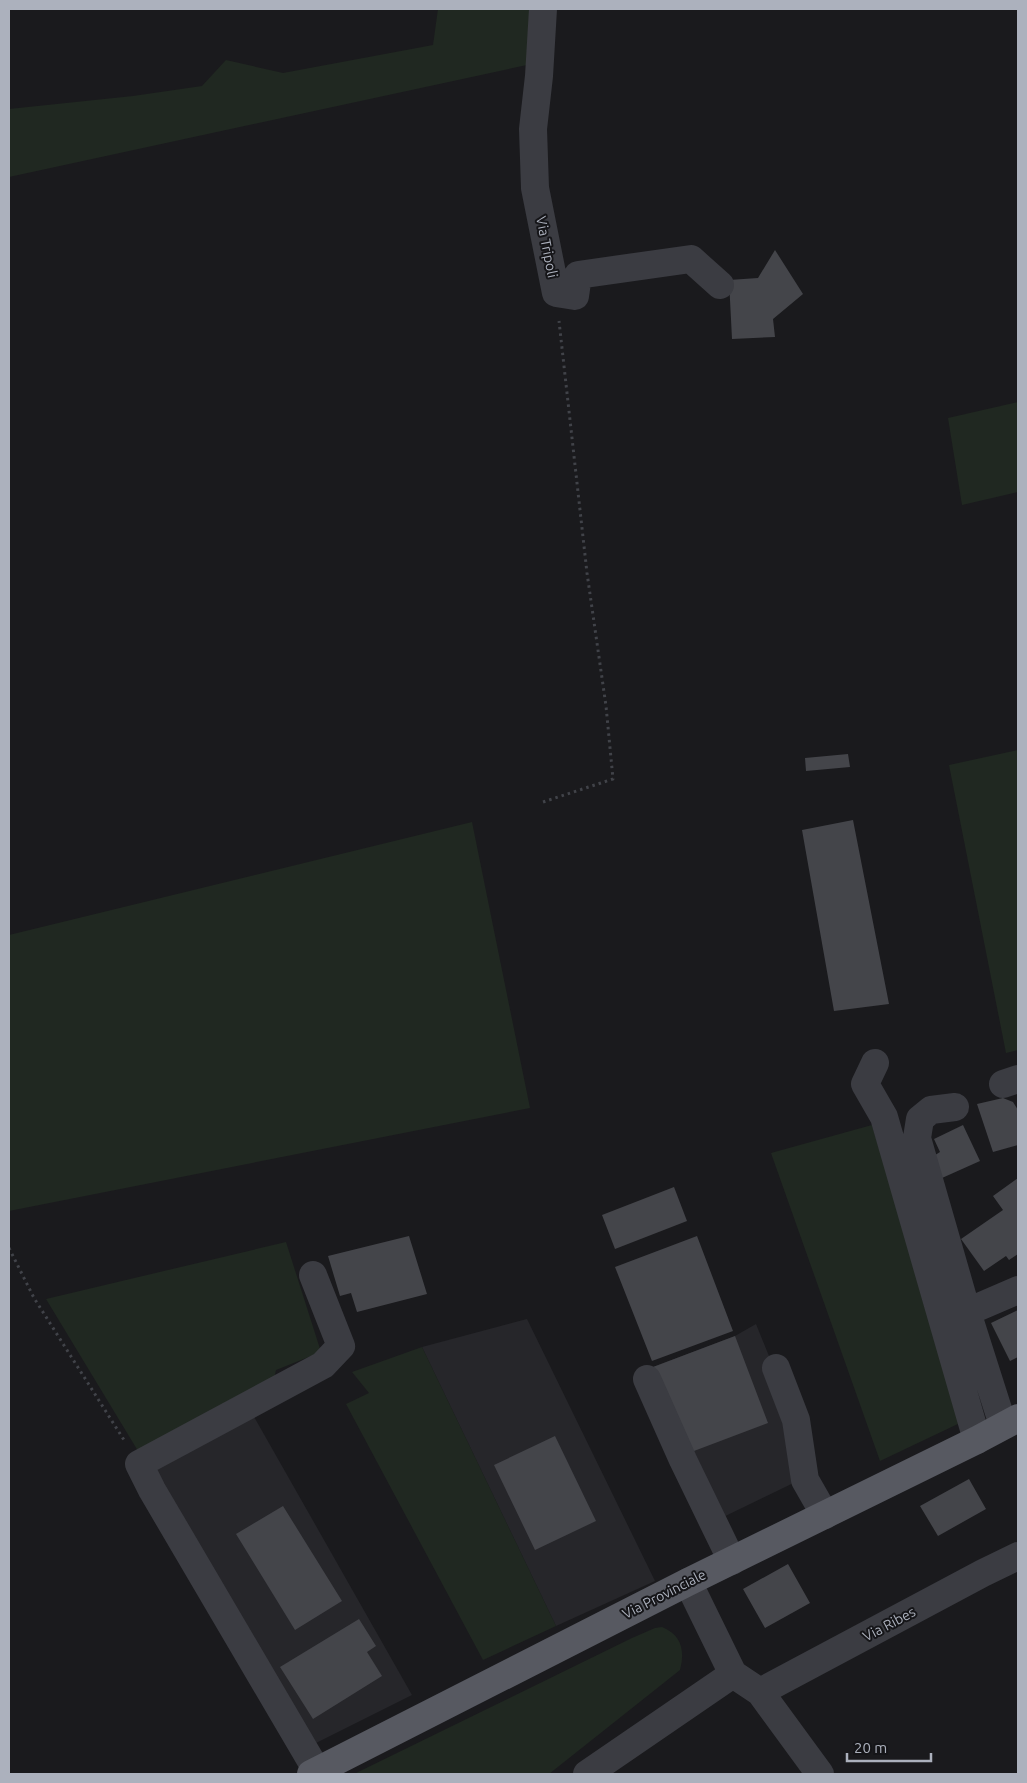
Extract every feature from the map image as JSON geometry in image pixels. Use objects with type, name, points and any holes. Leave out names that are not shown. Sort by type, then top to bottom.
[{"type":"main road","name":"Via Provinciale","points":[[314,1773],[688,1582],[1011,1422]]},
{"type":"street","name":"Via Tripoli","points":[[544,9],[533,129],[535,188],[556,294],[574,296],[578,276],[691,259],[720,285]]},
{"type":"street","points":[[875,1063],[865,1084],[884,1117],[977,1440]]},
{"type":"street","points":[[956,1107],[931,1110],[920,1119],[917,1138],[967,1312],[1011,1422]]},
{"type":"street","points":[[313,1276],[341,1346],[323,1365],[139,1464],[152,1490],[314,1773]]},
{"type":"street","points":[[967,1312],[1018,1290]]},
{"type":"street","points":[[776,1368],[796,1420],[805,1480],[825,1515]]},
{"type":"street","points":[[647,1378],[682,1460],[732,1561]]},
{"type":"street","name":"Via Ribes","points":[[760,1692],[1018,1556]]},
{"type":"street","points":[[688,1582],[733,1674],[760,1692],[820,1774]]},
{"type":"street","points":[[587,1774],[733,1674]]},
{"type":"path","points":[[543,802],[613,779],[606,706],[587,573],[556,294]]},
{"type":"path","points":[[9,1248],[34,1298],[139,1464]]},
{"type":"shaded area","points":[[438,9],[533,9],[527,65],[9,177],[9,109],[133,96],[202,86],[226,60],[283,73],[433,45]]},
{"type":"shaded area","points":[[1018,402],[1018,492],[962,505],[948,418]]},
{"type":"shaded area","points":[[1018,750],[1018,1050],[1006,1053],[949,765]]},
{"type":"shaded area","points":[[472,822],[530,1108],[9,1211],[9,935]]},
{"type":"shaded area","points":[[872,1125],[962,1422],[880,1461],[771,1153]]},
{"type":"shaded area","points":[[286,1242],[321,1352],[276,1370],[272,1386],[138,1451],[46,1299]]},
{"type":"shaded area","points":[[527,1319],[655,1581],[556,1626],[422,1347]]},
{"type":"shaded area","points":[[756,1324],[816,1472],[713,1522],[653,1367],[735,1336]]},
{"type":"shaded area","points":[[422,1347],[556,1626],[483,1660],[346,1404],[369,1393],[352,1372]]},
{"type":"shaded area","points":[[253,1415],[412,1695],[314,1744],[152,1466]]},
{"type":"shaded area","points":[[662,1627],[669,1630],[678,1639],[682,1650],[680,1670],[549,1774],[354,1774],[632,1638]]},
{"type":"building","points":[[775,250],[803,294],[773,319],[775,337],[732,339],[729,280],[758,278]]},
{"type":"building","points":[[848,754],[850,767],[806,771],[805,758]]},
{"type":"building","points":[[853,820],[889,1004],[834,1011],[802,830]]},
{"type":"building","points":[[1003,1098],[1013,1102],[1018,1110],[1018,1145],[993,1152],[977,1104]]},
{"type":"building","points":[[963,1125],[980,1161],[942,1178],[932,1157],[940,1152],[934,1139]]},
{"type":"building","points":[[1018,1178],[1018,1254],[1009,1260],[1006,1256],[984,1271],[961,1239],[1003,1210],[993,1196]]},
{"type":"building","points":[[674,1187],[687,1221],[615,1249],[602,1215]]},
{"type":"building","points":[[409,1236],[427,1294],[357,1312],[351,1293],[340,1296],[328,1256]]},
{"type":"building","points":[[697,1236],[733,1331],[652,1361],[615,1267]]},
{"type":"building","points":[[1018,1310],[1018,1357],[1010,1361],[991,1323]]},
{"type":"building","points":[[735,1336],[768,1423],[686,1454],[653,1367]]},
{"type":"building","points":[[555,1436],[596,1521],[535,1550],[494,1465]]},
{"type":"building","points":[[969,1479],[986,1509],[938,1536],[920,1506]]},
{"type":"building","points":[[283,1506],[342,1601],[295,1630],[236,1534]]},
{"type":"building","points":[[788,1564],[810,1603],[765,1628],[743,1589]]},
{"type":"building","points":[[359,1619],[376,1646],[367,1652],[382,1676],[313,1719],[280,1667]]}]
